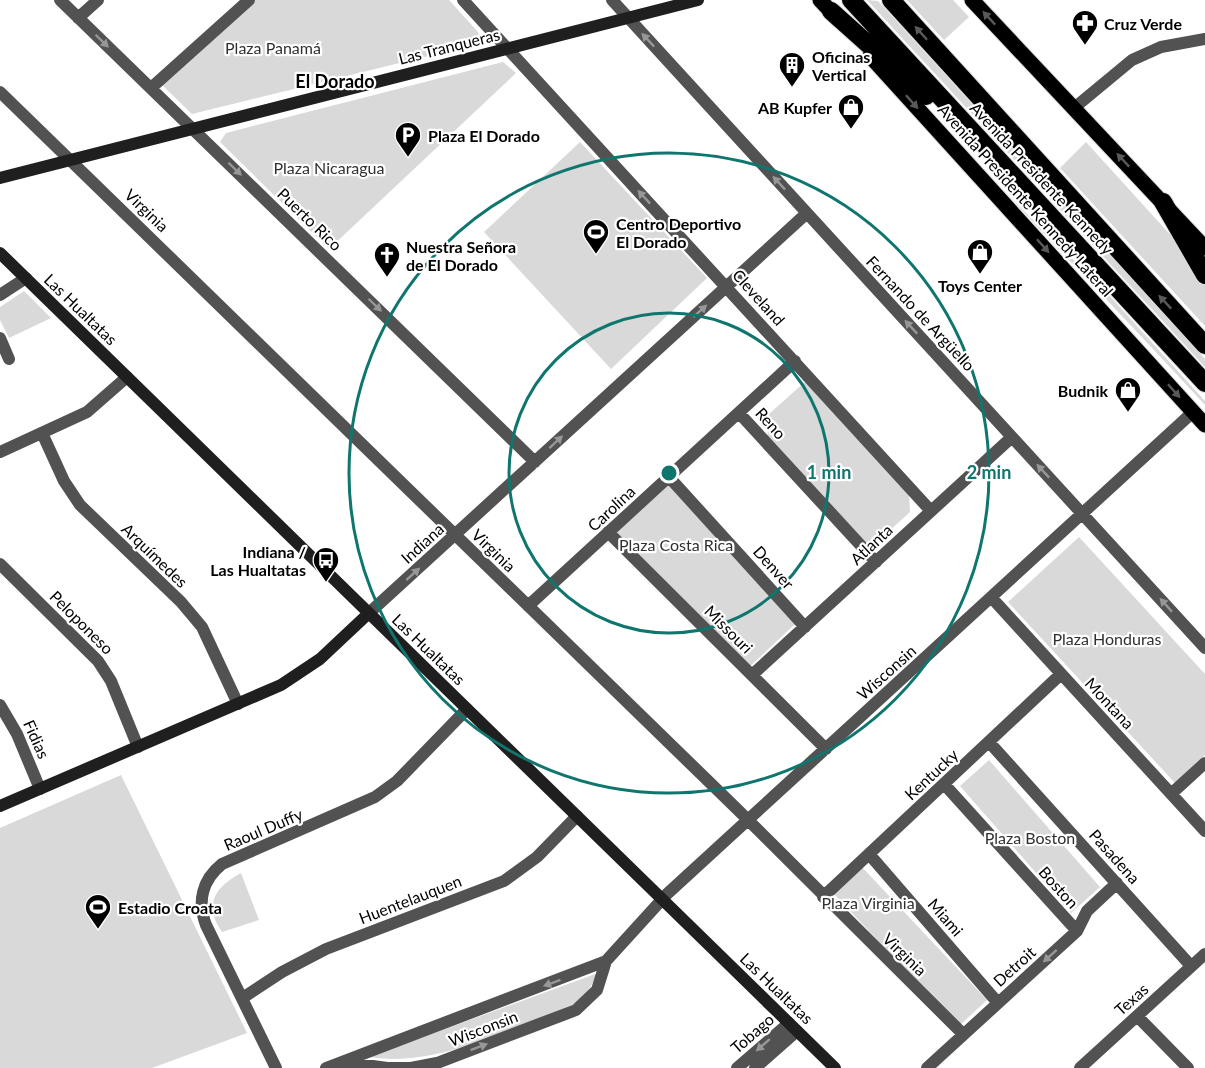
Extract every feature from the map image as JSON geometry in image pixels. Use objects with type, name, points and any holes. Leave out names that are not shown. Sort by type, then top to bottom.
[{"type":"highway","name":"Avenida Presidente Kennedy","points":[[851,0],[1205,382]]},
{"type":"highway","name":"Avenida Presidente Kennedy","points":[[891,0],[1205,345]]},
{"type":"highway","points":[[826,6],[995,155]]},
{"type":"highway","points":[[1163,202],[1205,275]]},
{"type":"main road","points":[[972,0],[1205,248]]},
{"type":"main road","name":"Avenida Presidente Kennedy Lateral","points":[[826,6],[1205,425]]},
{"type":"street","name":"Puerto Rico","points":[[60,0],[535,462]]},
{"type":"street","points":[[78,18],[98,0]]},
{"type":"street","points":[[151,87],[249,0]]},
{"type":"street","name":"Cleveland","points":[[463,0],[931,511]]},
{"type":"street","name":"Fernando de Argüello","points":[[612,0],[1205,648]]},
{"type":"street","name":"Las Tranqueras","points":[[0,178],[698,0]]},
{"type":"street","points":[[1074,108],[1132,60],[1161,47],[1205,39]]},
{"type":"street","name":"Virginia","points":[[0,92],[963,1034]]},
{"type":"street","name":"Indiana","points":[[0,806],[281,685],[307,669],[807,213]]},
{"type":"street","name":"Las Hualtatas","points":[[0,253],[835,1068]]},
{"type":"street","points":[[0,296],[26,278]]},
{"type":"street","points":[[0,338],[9,359]]},
{"type":"street","name":"Carolina","points":[[528,606],[795,362]]},
{"type":"street","points":[[0,452],[94,408],[127,377]]},
{"type":"street","name":"Wisconsin","points":[[326,1068],[606,961],[662,899],[1193,412]]},
{"type":"street","name":"Reno","points":[[739,413],[876,562]]},
{"type":"street","name":"Arquímedes","points":[[42,433],[59,471],[80,505],[202,627],[238,704]]},
{"type":"street","name":"Atlanta","points":[[752,675],[1012,437]]},
{"type":"street","name":"Denver","points":[[669,477],[805,627]]},
{"type":"street","name":"Missouri","points":[[608,532],[826,749]]},
{"type":"street","name":"Peloponeso","points":[[0,564],[106,671],[138,747]]},
{"type":"street","name":"Montana","points":[[991,597],[1205,831]]},
{"type":"street","name":"Kentucky","points":[[823,897],[1061,674]]},
{"type":"street","name":"Fidias","points":[[0,705],[17,734],[40,789]]},
{"type":"street","name":"Raoul Duffy","points":[[276,1068],[202,916],[201,898],[211,875],[222,864],[375,797],[397,781],[467,709]]},
{"type":"street","name":"Pasadena","points":[[989,742],[1191,966]]},
{"type":"street","points":[[1171,794],[1205,763]]},
{"type":"street","name":"Boston","points":[[944,784],[1077,931]]},
{"type":"street","name":"Huentelauquen","points":[[243,998],[282,972],[326,949],[504,881],[537,857],[577,816]]},
{"type":"street","name":"Miami","points":[[869,854],[998,1003]]},
{"type":"street","name":"Detroit","points":[[927,1068],[1077,931],[1086,911],[1117,883]]},
{"type":"street","name":"Texas","points":[[1080,1068],[1205,954]]},
{"type":"street","name":"Wisconsin","points":[[340,1062],[387,1068],[411,1068],[437,1063],[576,1010],[591,998],[602,982],[606,961]]},
{"type":"street","points":[[1137,1016],[1188,1068]]},
{"type":"street","name":"Tobago","points":[[737,1068],[793,1027]]},
{"type":"street","name":"Tobago","points":[[755,1068],[793,1027]]},
{"type":"green space","name":"Plaza Panamá","points":[[254,0],[449,0],[478,32],[479,37],[473,45],[192,114],[162,85]]},
{"type":"green space","points":[[867,0],[878,1],[1205,359],[1205,367]]},
{"type":"green space","points":[[907,0],[953,0],[969,17],[944,40]]},
{"type":"green space","name":"Plaza Nicaragua","points":[[503,62],[516,73],[329,249],[220,142],[226,133]]},
{"type":"green space","name":"Centro Deportivo El Dorado","points":[[580,142],[707,278],[611,369],[484,232]]},
{"type":"green space","points":[[1086,142],[1176,241],[1197,271],[1205,284],[1205,326],[1060,168]]},
{"type":"green space","points":[[1017,204],[1108,294],[1205,401],[1205,405]]},
{"type":"green space","points":[[24,291],[51,318],[9,338],[0,320],[0,307]]},
{"type":"green space","points":[[806,381],[909,494],[910,512],[876,543],[865,542],[767,437],[768,431],[760,422]]},
{"type":"green space","name":"Plaza Costa Rica","points":[[670,484],[796,623],[747,669],[616,533]]},
{"type":"green space","name":"Plaza Honduras","points":[[1079,537],[1205,674],[1205,755],[1175,783],[1008,602]]},
{"type":"green space","name":"Plaza Boston","points":[[989,760],[1100,887],[1071,913],[960,786]]},
{"type":"green space","name":"Estadio Croata","points":[[121,775],[247,1033],[152,1068],[0,1068],[0,828]]},
{"type":"green space","name":"Plaza Virginia","points":[[861,866],[987,1000],[959,1026],[833,893]]},
{"type":"green space","points":[[241,873],[259,920],[222,932],[213,913],[215,898],[224,884]]},
{"type":"green space","points":[[598,973],[586,995],[574,1004],[499,1035],[447,1052],[421,1057],[395,1059],[369,1057]]},
{"type":"place","name":"Cruz Verde","points":[[1085,46]]},
{"type":"place","name":"Oficinas Vertical","points":[[792,88]]},
{"type":"place","name":"AB Kupfer","points":[[851,130]]},
{"type":"place","name":"Plaza El Dorado","points":[[408,158]]},
{"type":"place","name":"Centro Deportivo El Dorado","points":[[596,255]]},
{"type":"place","name":"Toys Center","points":[[980,275]]},
{"type":"place","name":"Nuestra Señora de El Dorado","points":[[387,278]]},
{"type":"place","name":"Budnik","points":[[1128,413]]},
{"type":"place","name":"Indiana / Las Hualtatas","points":[[326,583]]},
{"type":"place","name":"Estadio Croata","points":[[98,930]]},
{"type":"district","name":"El Dorado","points":[[335,81]]}]
